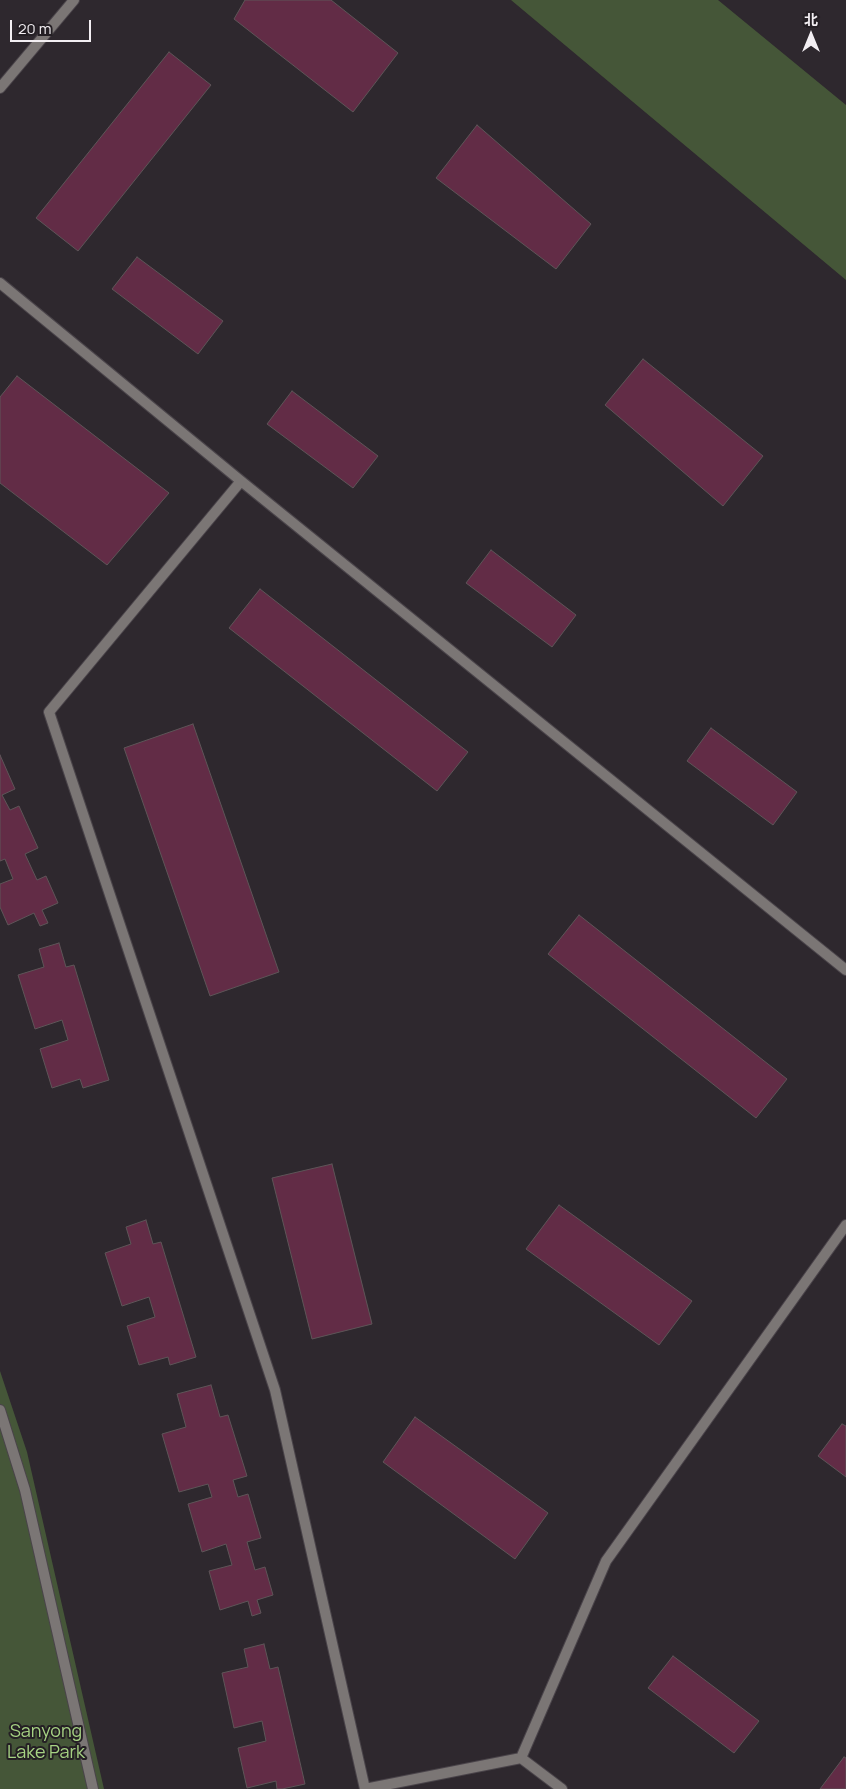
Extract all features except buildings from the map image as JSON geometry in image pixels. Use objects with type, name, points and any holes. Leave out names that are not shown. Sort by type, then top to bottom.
[{"type":"street","points":[[0,88],[74,0]]},
{"type":"street","points":[[0,283],[241,481],[846,970]]},
{"type":"street","points":[[241,481],[49,712],[274,1390],[365,1789],[521,1758],[562,1789]]},
{"type":"street","points":[[521,1758],[606,1561],[846,1225]]},
{"type":"street","points":[[0,1410],[25,1490],[93,1789]]},
{"type":"green space","points":[[511,0],[718,0],[846,105],[846,280]]},
{"type":"green space","name":"Sanyong Lake Park","points":[[0,1371],[27,1452],[104,1789],[0,1789]]}]
